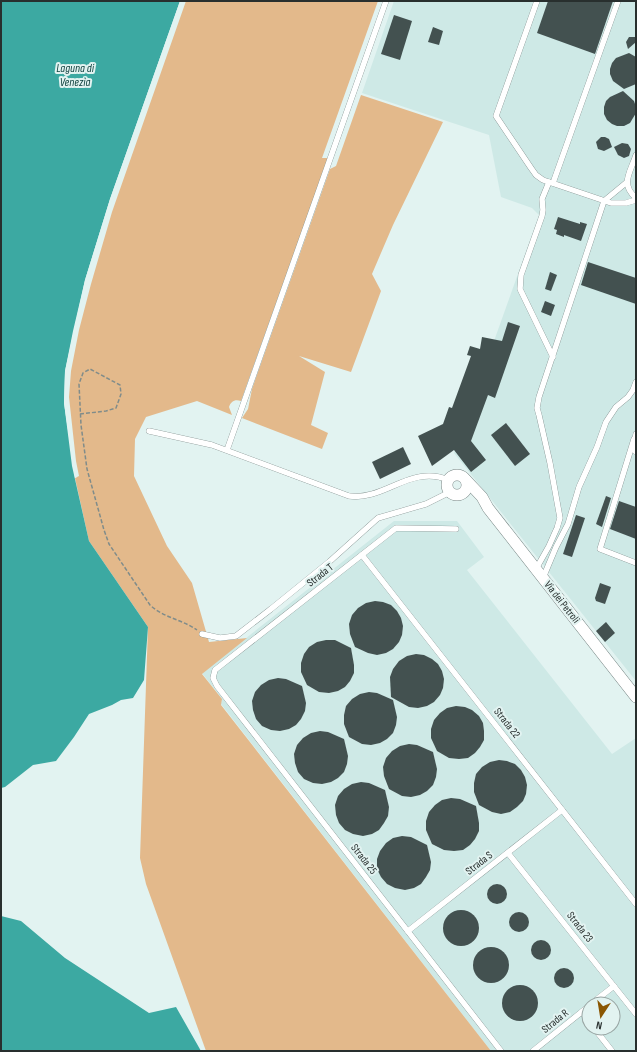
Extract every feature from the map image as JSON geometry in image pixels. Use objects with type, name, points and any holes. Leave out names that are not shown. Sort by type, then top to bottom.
[{"type":"street","points":[[454,476],[461,476],[466,480],[466,489],[462,494],[455,494],[447,486],[449,480],[454,476]]},
{"type":"street","name":"Via dei Petroli","points":[[466,480],[482,497],[488,508],[636,697]]},
{"type":"street","name":"Via dei Petroli","points":[[455,494],[476,500],[488,508]]},
{"type":"lane","points":[[227,450],[386,1]]},
{"type":"lane","points":[[537,1],[496,116],[536,175],[551,183],[611,203],[618,204],[631,202],[636,199],[629,192],[627,182],[636,155]]},
{"type":"lane","points":[[553,357],[520,289],[521,275],[542,216],[542,199],[551,183],[618,1]]},
{"type":"lane","points":[[540,573],[560,518],[550,463],[537,408],[539,397],[604,201],[627,182]]},
{"type":"lane","points":[[540,573],[566,529],[579,487],[597,447],[606,422],[616,407],[628,397],[636,382]]},
{"type":"lane","points":[[149,431],[212,445],[354,497],[371,495],[398,483],[423,476],[439,476],[449,480]]},
{"type":"lane","points":[[635,436],[633,448],[636,452]]},
{"type":"lane","points":[[635,436],[600,549],[636,563]]},
{"type":"lane","points":[[202,634],[220,638],[236,636],[329,562],[378,518],[455,494]]},
{"type":"lane","name":"Strada T","points":[[213,678],[215,670],[396,528],[456,529]]},
{"type":"lane","name":"Strada 22","points":[[362,555],[636,904]]},
{"type":"lane","name":"Strada 25","points":[[213,678],[217,686],[501,1051]]},
{"type":"lane","name":"Strada S","points":[[408,931],[562,810]]},
{"type":"lane","name":"Strada 23","points":[[508,853],[636,1014]]},
{"type":"lane","name":"Strada R","points":[[601,996],[614,986]]},
{"type":"lane","name":"Strada R","points":[[533,1051],[581,1013]]},
{"type":"lane","points":[[600,1036],[612,1051]]},
{"type":"path","points":[[80,414],[106,411],[116,408],[121,394],[120,385],[90,369],[82,373],[79,384],[80,414],[87,469],[104,530],[109,544],[150,604],[158,612],[188,623],[202,634]]},
{"type":"shaded area","points":[[186,1],[378,1],[322,158],[328,158],[241,401],[235,400],[231,403],[229,407],[232,415],[197,401],[146,417],[135,439],[134,476],[167,546],[192,583],[209,642],[247,638],[202,674],[222,699],[221,705],[491,1051],[206,1051],[146,884],[140,858],[148,627],[89,541],[75,478],[79,476],[69,397],[71,371],[79,330],[112,212]]},
{"type":"shaded area","points":[[394,1],[636,1],[636,681],[454,453],[539,215],[532,208],[501,197],[489,135],[362,93]]},
{"type":"shaded area","points":[[361,95],[443,122],[393,225],[372,274],[381,291],[351,372],[299,356],[325,372],[311,425],[328,433],[322,449],[242,418],[248,409],[252,389],[330,169],[336,166]]},
{"type":"shaded area","points":[[394,521],[457,521],[484,557],[467,570],[612,754],[636,738],[636,1051],[491,1051],[221,704],[222,699],[202,673]]},
{"type":"water","name":"Laguna di Venezia","points":[[1,1],[180,1],[110,199],[85,280],[65,371],[64,403],[72,466],[89,541],[148,627],[144,680],[133,698],[121,700],[89,714],[56,761],[33,765],[5,787],[1,788]]},
{"type":"water","points":[[1,916],[21,921],[65,958],[149,1013],[176,1007],[201,1051],[1,1051]]},
{"type":"pier","points":[[180,1],[182,1],[112,200],[87,280],[75,332],[67,371],[66,403],[77,477],[75,478],[64,403],[65,371],[73,331],[85,280],[110,199]]},
{"type":"building","points":[[548,1],[613,1],[595,54],[537,33]]},
{"type":"building","points":[[394,15],[412,21],[400,60],[381,54]]},
{"type":"building","points":[[433,27],[443,31],[439,45],[428,42]]},
{"type":"building","points":[[629,37],[636,37],[636,42],[628,49],[626,42]]},
{"type":"building","points":[[629,53],[636,57],[636,84],[624,89],[613,81],[610,74],[610,69],[616,58]]},
{"type":"building","points":[[623,91],[634,101],[636,113],[630,123],[624,126],[617,126],[607,120],[604,114],[604,107],[606,101],[610,97]]},
{"type":"building","points":[[601,137],[609,139],[612,147],[604,151],[598,149],[596,142]]},
{"type":"building","points":[[622,143],[628,144],[631,149],[629,156],[624,158],[618,155],[614,147]]},
{"type":"building","points":[[558,217],[580,224],[580,222],[587,224],[581,241],[556,234],[557,230],[554,229]]},
{"type":"building","points":[[588,262],[636,278],[636,304],[581,285]]},
{"type":"building","points":[[550,272],[557,275],[551,291],[545,289]]},
{"type":"building","points":[[545,301],[555,305],[551,316],[541,312]]},
{"type":"building","points":[[508,322],[520,326],[495,398],[488,395],[471,441],[486,460],[471,472],[454,450],[432,466],[418,436],[443,424],[449,407],[452,408],[471,356],[467,355],[470,346],[480,349],[482,337],[502,341]]},
{"type":"building","points":[[506,423],[530,454],[515,466],[491,435]]},
{"type":"building","points":[[403,447],[411,464],[380,479],[372,462]]},
{"type":"building","points":[[606,496],[611,498],[602,527],[596,524]]},
{"type":"building","points":[[619,501],[636,507],[636,539],[610,529]]},
{"type":"building","points":[[576,515],[585,518],[572,557],[563,554]]},
{"type":"building","points":[[600,583],[611,587],[605,604],[596,601],[595,598]]},
{"type":"building","points":[[375,601],[391,605],[401,618],[403,626],[402,635],[399,642],[393,649],[386,653],[377,655],[355,647],[350,634],[349,624],[352,615],[358,608],[366,603]]},
{"type":"building","points":[[606,622],[615,633],[605,642],[596,631]]},
{"type":"building","points":[[335,640],[351,648],[354,665],[354,673],[345,687],[338,691],[329,693],[319,692],[307,685],[301,672],[301,663],[304,654],[309,647],[317,642]]},
{"type":"building","points":[[416,654],[424,655],[438,664],[444,679],[443,688],[440,695],[434,702],[427,706],[418,708],[409,707],[391,697],[390,677],[393,669],[399,661],[407,656]]},
{"type":"building","points":[[278,678],[286,679],[302,686],[306,703],[305,711],[296,725],[289,729],[280,731],[271,730],[262,726],[256,719],[252,701],[255,692],[261,685],[269,680]]},
{"type":"building","points":[[369,692],[377,693],[393,700],[397,717],[393,733],[380,743],[371,745],[362,744],[349,737],[344,724],[346,706],[352,699],[360,694]]},
{"type":"building","points":[[456,706],[465,707],[472,710],[479,716],[483,723],[484,740],[475,753],[468,758],[449,758],[437,751],[431,738],[431,729],[434,720],[447,708]]},
{"type":"building","points":[[320,731],[328,732],[344,739],[348,756],[344,772],[331,782],[322,784],[313,783],[304,779],[298,772],[294,754],[297,745],[303,738],[311,733]]},
{"type":"building","points":[[409,744],[417,745],[433,752],[437,769],[433,785],[420,795],[411,797],[402,796],[389,789],[384,776],[383,767],[386,758],[392,751],[400,746]]},
{"type":"building","points":[[499,760],[515,764],[525,777],[527,785],[526,794],[523,801],[510,812],[501,814],[492,812],[479,805],[474,792],[476,774],[482,767],[490,762]]},
{"type":"building","points":[[361,782],[369,783],[385,790],[389,807],[388,816],[379,830],[372,834],[363,836],[353,834],[345,830],[339,823],[335,805],[338,796],[344,789],[352,784]]},
{"type":"building","points":[[451,798],[460,799],[476,806],[479,831],[470,845],[463,850],[444,850],[432,844],[426,830],[426,821],[429,812],[442,800]]},
{"type":"building","points":[[402,836],[411,837],[427,845],[431,862],[430,870],[421,884],[414,888],[405,890],[395,888],[387,884],[377,869],[377,859],[380,851],[386,843],[393,838]]},
{"type":"building","points":[[497,884],[504,887],[507,894],[504,901],[497,904],[490,901],[487,894],[490,887]]},
{"type":"building","points":[[461,910],[474,915],[479,928],[474,941],[461,946],[448,941],[443,928],[448,915]]},
{"type":"building","points":[[519,912],[526,915],[529,922],[526,929],[519,932],[512,929],[509,922],[512,915]]},
{"type":"building","points":[[541,940],[548,943],[551,950],[548,957],[541,960],[534,957],[531,950],[534,943]]},
{"type":"building","points":[[491,947],[504,952],[509,965],[504,978],[491,983],[478,978],[473,965],[478,952]]},
{"type":"building","points":[[564,968],[571,971],[574,978],[571,985],[564,988],[557,985],[554,978],[557,971]]},
{"type":"building","points":[[520,985],[533,990],[538,1003],[533,1016],[520,1021],[507,1016],[502,1003],[507,990]]}]
